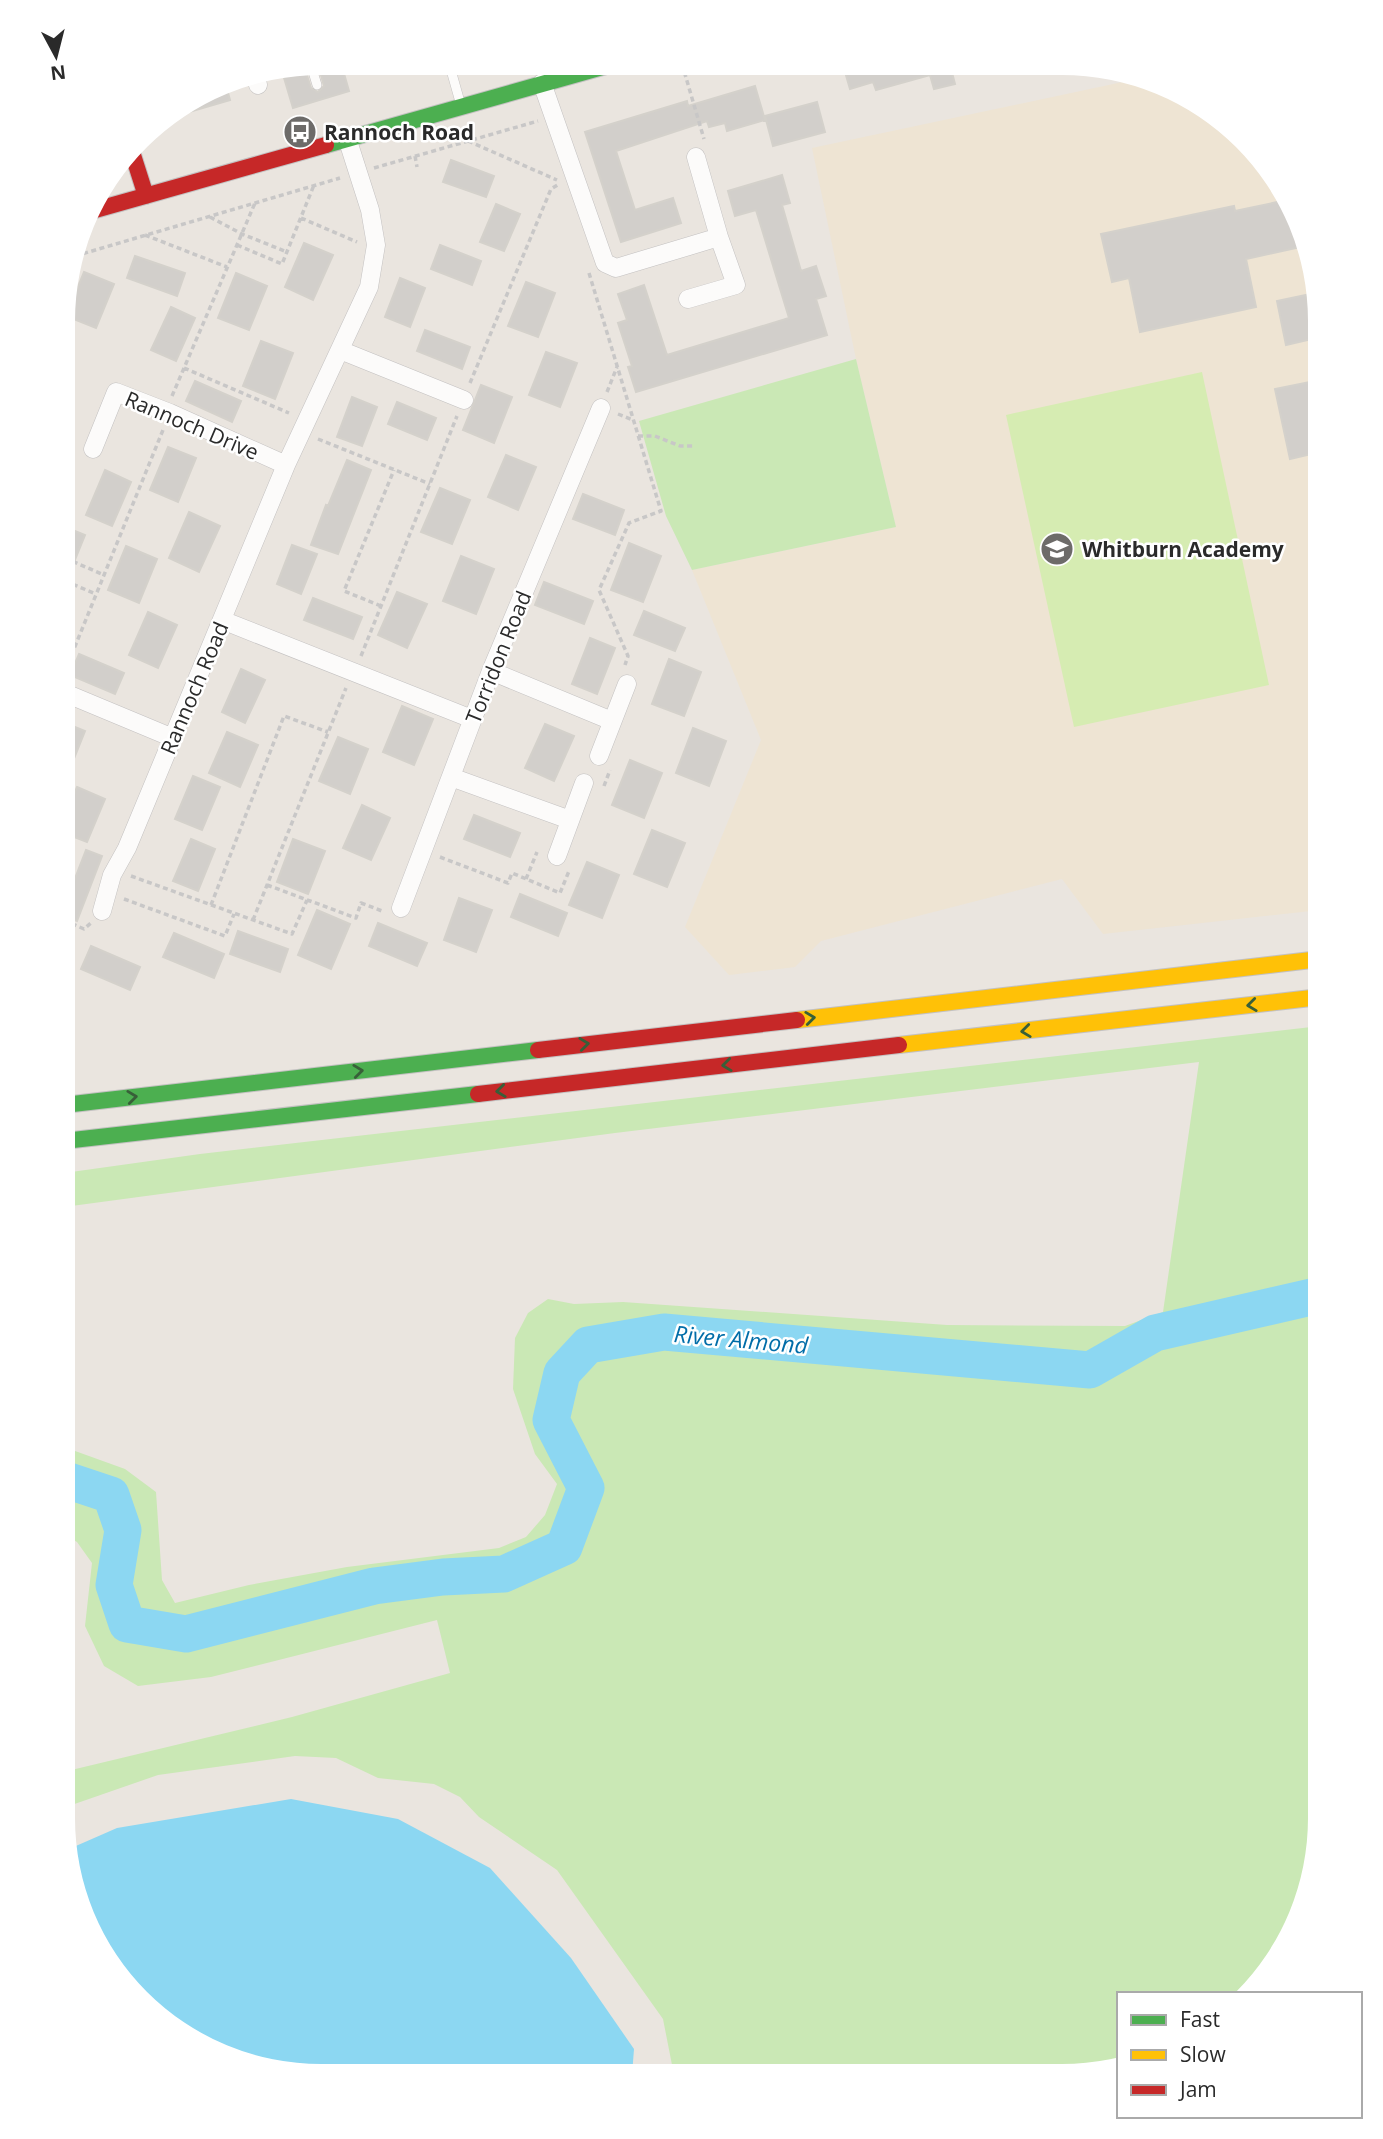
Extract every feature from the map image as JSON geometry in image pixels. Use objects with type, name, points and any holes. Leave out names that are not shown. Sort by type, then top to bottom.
[{"type":"main road","points":[[107,200],[347,138],[569,76]]},
{"type":"main road","points":[[135,161],[144,190]]},
{"type":"main road","points":[[104,206],[144,190]]},
{"type":"main road","points":[[75,1104],[1308,961]]},
{"type":"main road","points":[[75,1140],[1308,998]]},
{"type":"street","points":[[542,83],[605,263],[616,268],[719,237]]},
{"type":"street","name":"Rannoch Road","points":[[102,911],[114,870],[127,848],[286,465],[369,287],[375,250],[370,210],[347,138]]},
{"type":"street","points":[[688,299],[736,285],[696,157]]},
{"type":"street","points":[[340,350],[464,400]]},
{"type":"street","name":"Rannoch Drive","points":[[93,449],[116,392],[286,465]]},
{"type":"street","name":"Torridon Road","points":[[401,908],[491,671],[601,408]]},
{"type":"street","points":[[222,620],[472,719]]},
{"type":"street","points":[[491,671],[612,721]]},
{"type":"street","points":[[606,760],[612,721],[627,684]]},
{"type":"street","points":[[75,697],[173,738]]},
{"type":"street","points":[[451,777],[570,820]]},
{"type":"street","points":[[565,859],[570,820],[584,783]]},
{"type":"lane","points":[[314,76],[317,85]]},
{"type":"lane","points":[[453,76],[461,106]]},
{"type":"path","points":[[685,75],[704,141],[696,157]]},
{"type":"path","points":[[85,253],[554,117]]},
{"type":"path","points":[[415,156],[417,167]]},
{"type":"path","points":[[558,170],[565,194]]},
{"type":"path","points":[[237,245],[282,264],[314,185]]},
{"type":"path","points":[[75,646],[170,413],[170,400],[255,203]]},
{"type":"path","points":[[209,216],[242,234],[287,252]]},
{"type":"path","points":[[301,218],[375,250]]},
{"type":"path","points":[[145,235],[227,267]]},
{"type":"path","points":[[586,266],[661,511],[629,523],[599,590],[628,656],[619,681],[627,684]]},
{"type":"path","points":[[184,368],[394,470],[430,484]]},
{"type":"path","points":[[638,436],[655,436],[680,446],[695,446]]},
{"type":"path","points":[[381,606],[344,591],[394,470]]},
{"type":"path","points":[[75,562],[104,575]]},
{"type":"path","points":[[75,585],[96,594]]},
{"type":"path","points":[[253,920],[352,672]]},
{"type":"path","points":[[211,905],[284,716],[328,732]]},
{"type":"path","points":[[603,788],[606,760]]},
{"type":"path","points":[[423,851],[508,883],[512,873],[560,893],[565,859]]},
{"type":"path","points":[[114,870],[292,934],[307,900]]},
{"type":"path","points":[[267,885],[356,918],[361,903],[386,912],[401,908]]},
{"type":"path","points":[[107,892],[225,936],[234,914]]},
{"type":"path","points":[[75,925],[85,929],[102,911]]},
{"type":"shaded area","name":"Whitburn Academy","points":[[1120,83],[1156,94],[1211,126],[1236,147],[1266,185],[1295,243],[1306,290],[1308,322],[1308,911],[1103,934],[1062,879],[821,941],[795,967],[729,975],[685,927],[761,740],[692,570],[896,527],[856,359],[812,148]]},
{"type":"green space","points":[[856,359],[896,527],[692,570],[666,516],[639,421]]},
{"type":"green space","points":[[1202,372],[1269,685],[1074,727],[1006,415]]},
{"type":"green space","points":[[1308,1027],[1306,1849],[1289,1912],[1275,1940],[1247,1980],[1236,1992],[1117,1992],[1117,2057],[1093,2062],[672,2064],[663,2019],[557,1870],[479,1817],[460,1797],[434,1784],[378,1778],[336,1758],[295,1756],[158,1775],[75,1804],[75,1769],[292,1717],[450,1673],[437,1620],[211,1677],[138,1686],[104,1666],[85,1626],[92,1563],[75,1541],[75,1451],[125,1469],[156,1492],[162,1580],[175,1603],[249,1585],[347,1567],[499,1548],[526,1537],[545,1515],[557,1484],[535,1454],[513,1389],[515,1338],[528,1313],[548,1299],[574,1304],[623,1302],[947,1325],[1125,1326],[1163,1312],[1199,1062],[615,1133],[75,1206],[75,1171],[200,1154]]},
{"type":"water","points":[[291,1799],[398,1819],[490,1868],[571,1958],[634,2049],[633,2064],[322,2064],[274,2059],[227,2045],[198,2031],[159,2003],[136,1980],[108,1940],[88,1896],[77,1846],[117,1828]]},
{"type":"building","points":[[846,75],[929,75],[876,90],[873,82],[850,89]]},
{"type":"building","points":[[930,75],[953,75],[955,84],[934,89]]},
{"type":"building","points":[[307,76],[311,88],[318,92],[324,86],[321,76],[345,76],[349,91],[293,108],[284,78]]},
{"type":"building","points":[[755,86],[765,120],[727,131],[725,123],[709,127],[707,121],[616,151],[635,210],[673,198],[681,223],[621,242],[585,132],[687,101],[688,106]]},
{"type":"building","points":[[228,94],[230,100],[195,110]]},
{"type":"building","points":[[817,102],[825,132],[773,146],[765,116]]},
{"type":"building","points":[[451,160],[494,176],[486,197],[443,182]]},
{"type":"building","points":[[782,175],[790,203],[782,205],[801,271],[816,266],[826,296],[816,299],[827,335],[636,392],[628,367],[632,366],[618,323],[627,320],[618,294],[644,285],[667,355],[789,318],[756,210],[735,216],[728,191]]},
{"type":"building","points":[[1277,202],[1296,248],[1246,259],[1256,307],[1140,332],[1129,278],[1112,282],[1101,234],[1234,206],[1235,211]]},
{"type":"building","points":[[496,204],[520,214],[504,251],[480,242]]},
{"type":"building","points":[[304,243],[333,255],[313,300],[285,287]]},
{"type":"building","points":[[440,245],[481,261],[472,285],[431,269]]},
{"type":"building","points":[[135,256],[185,273],[177,296],[127,278]]},
{"type":"building","points":[[84,272],[114,284],[96,328],[75,320],[77,288]]},
{"type":"building","points":[[236,273],[267,286],[249,330],[218,318]]},
{"type":"building","points":[[400,278],[425,288],[410,327],[385,317]]},
{"type":"building","points":[[526,282],[555,293],[538,337],[508,326]]},
{"type":"building","points":[[1306,295],[1308,340],[1286,345],[1277,301]]},
{"type":"building","points":[[171,307],[195,318],[176,361],[151,350]]},
{"type":"building","points":[[425,330],[470,347],[462,369],[417,351]]},
{"type":"building","points":[[261,341],[293,353],[275,399],[243,386]]},
{"type":"building","points":[[546,352],[577,363],[560,407],[529,395]]},
{"type":"building","points":[[195,381],[241,401],[232,422],[186,401]]},
{"type":"building","points":[[1308,382],[1308,455],[1290,459],[1275,389]]},
{"type":"building","points":[[481,385],[512,397],[494,443],[463,430]]},
{"type":"building","points":[[352,397],[377,407],[362,446],[337,437]]},
{"type":"building","points":[[397,402],[436,418],[427,440],[388,424]]},
{"type":"building","points":[[168,447],[196,458],[178,502],[150,490]]},
{"type":"building","points":[[506,455],[536,467],[518,510],[488,497]]},
{"type":"building","points":[[347,460],[371,470],[338,554],[311,545]]},
{"type":"building","points":[[105,470],[131,482],[112,526],[86,515]]},
{"type":"building","points":[[440,488],[470,500],[452,544],[421,532]]},
{"type":"building","points":[[583,494],[624,510],[615,535],[573,519]]},
{"type":"building","points":[[189,512],[220,526],[199,572],[169,558]]},
{"type":"building","points":[[75,531],[85,535],[75,560]]},
{"type":"building","points":[[629,543],[661,556],[643,602],[611,590]]},
{"type":"building","points":[[292,545],[317,554],[301,594],[277,584]]},
{"type":"building","points":[[126,546],[157,559],[139,603],[108,590]]},
{"type":"building","points":[[461,556],[494,569],[476,614],[443,601]]},
{"type":"building","points":[[544,582],[593,601],[584,624],[535,605]]},
{"type":"building","points":[[397,592],[427,604],[407,648],[378,635]]},
{"type":"building","points":[[313,598],[362,617],[353,639],[304,620]]},
{"type":"building","points":[[644,611],[685,628],[675,651],[634,635]]},
{"type":"building","points":[[148,612],[177,625],[158,668],[129,655]]},
{"type":"building","points":[[590,638],[615,648],[597,694],[572,684]]},
{"type":"building","points":[[79,654],[124,673],[115,694],[75,677],[75,663]]},
{"type":"building","points":[[669,659],[701,672],[684,716],[652,704]]},
{"type":"building","points":[[241,669],[265,680],[245,723],[222,712]]},
{"type":"building","points":[[402,706],[433,719],[414,765],[383,752]]},
{"type":"building","points":[[545,724],[574,736],[554,781],[525,768]]},
{"type":"building","points":[[75,727],[85,731],[75,756]]},
{"type":"building","points":[[693,728],[726,741],[709,786],[676,773]]},
{"type":"building","points":[[227,732],[258,745],[240,787],[209,773]]},
{"type":"building","points":[[338,737],[368,749],[350,794],[319,781]]},
{"type":"building","points":[[630,760],[662,773],[644,818],[612,805]]},
{"type":"building","points":[[193,776],[220,787],[202,830],[175,819]]},
{"type":"building","points":[[77,787],[105,799],[87,842],[75,837]]},
{"type":"building","points":[[362,805],[390,818],[371,860],[343,848]]},
{"type":"building","points":[[474,815],[520,833],[510,857],[464,839]]},
{"type":"building","points":[[652,830],[685,843],[667,887],[634,874]]},
{"type":"building","points":[[191,839],[215,849],[198,891],[173,881]]},
{"type":"building","points":[[293,839],[325,851],[308,894],[277,882]]},
{"type":"building","points":[[86,850],[102,856],[77,921],[75,920],[75,878]]},
{"type":"building","points":[[587,862],[619,875],[602,918],[569,905]]},
{"type":"building","points":[[520,894],[567,913],[558,936],[511,917]]},
{"type":"building","points":[[459,898],[492,910],[476,952],[444,940]]},
{"type":"building","points":[[317,910],[350,924],[331,969],[298,955]]},
{"type":"building","points":[[378,923],[427,943],[417,966],[369,946]]},
{"type":"building","points":[[238,931],[288,949],[280,972],[230,954]]},
{"type":"building","points":[[174,933],[224,954],[214,978],[163,957]]},
{"type":"building","points":[[91,946],[140,967],[130,990],[81,969]]},
{"type":"waterway","name":"River Almond","points":[[75,1483],[111,1495],[123,1530],[114,1585],[127,1624],[186,1634],[374,1586],[443,1577],[504,1574],[564,1547],[586,1488],[551,1420],[562,1373],[588,1345],[664,1332],[1090,1370],[1155,1333],[1307,1298]]},
{"type":"traffic: fast","points":[[326,145],[572,76]]},
{"type":"traffic: fast","points":[[75,1104],[538,1050]]},
{"type":"traffic: fast","points":[[75,1140],[478,1094]]},
{"type":"traffic: slow","points":[[797,1020],[1308,960]]},
{"type":"traffic: slow","points":[[899,1045],[1308,998]]},
{"type":"traffic: jam","points":[[104,208],[326,145]]},
{"type":"traffic: jam","points":[[135,161],[146,196]]},
{"type":"traffic: jam","points":[[538,1050],[797,1020]]},
{"type":"traffic: jam","points":[[478,1094],[899,1045]]},
{"type":"place","name":"Rannoch Road","points":[[300,132]]},
{"type":"place","name":"Whitburn Academy","points":[[1057,549]]}]
